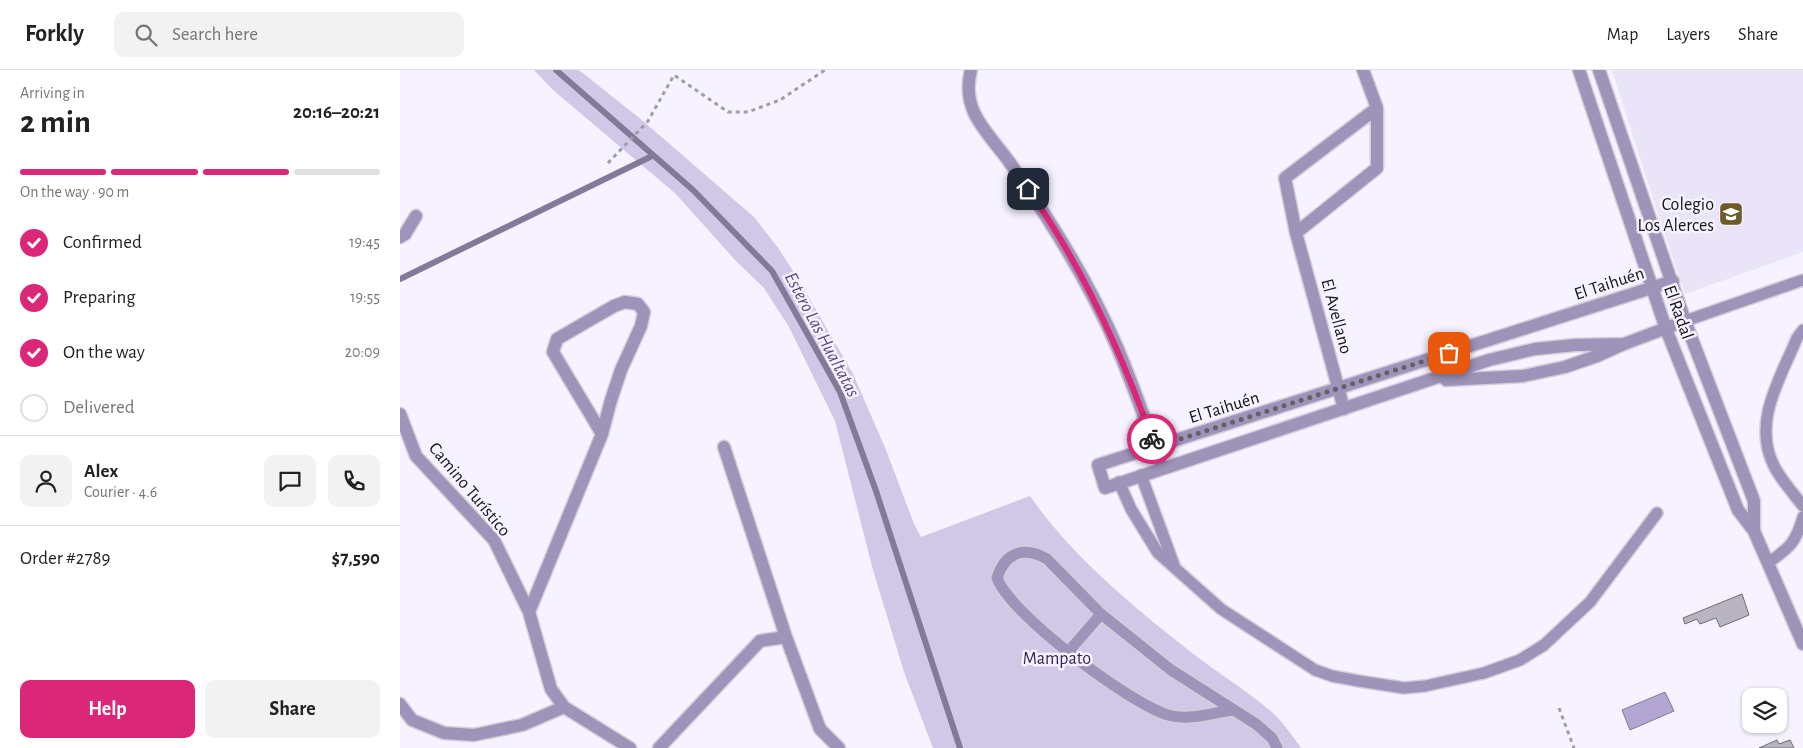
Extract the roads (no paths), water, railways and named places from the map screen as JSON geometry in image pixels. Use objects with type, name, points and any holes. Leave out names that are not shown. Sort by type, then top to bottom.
[{"type":"street","points":[[971,70],[970,104],[976,118],[1038,204],[1084,281],[1116,346],[1137,396],[1162,468]]},
{"type":"street","points":[[1296,233],[1376,168],[1377,108],[1363,70]]},
{"type":"street","name":"El Radal","points":[[1579,70],[1666,329],[1738,510],[1754,531],[1803,644]]},
{"type":"street","name":"El Radal","points":[[1599,70],[1686,321],[1754,502],[1754,531]]},
{"type":"street","name":"El Avellano","points":[[1344,409],[1296,233],[1285,178],[1377,108]]},
{"type":"street","points":[[400,237],[405,234],[416,216]]},
{"type":"street","name":"El Taihuén","points":[[1624,344],[1575,345],[1534,349],[1489,360],[1105,488],[1098,465],[1673,281]]},
{"type":"street","points":[[529,612],[602,434],[621,370],[641,326],[644,312],[638,304],[625,302],[614,306],[557,339],[553,352],[602,434]]},
{"type":"street","name":"El Taihuén","points":[[1424,383],[1459,378],[1523,376],[1542,372],[1597,356],[1686,321]]},
{"type":"street","name":"Camino Turístico","points":[[400,414],[416,456],[494,540],[529,612],[551,689],[564,707],[630,748]]},
{"type":"street","points":[[724,447],[786,637],[820,729],[839,748]]},
{"type":"street","points":[[659,748],[760,641],[786,637]]},
{"type":"street","points":[[400,704],[412,720],[444,733],[474,735],[522,725],[564,707]]},
{"type":"lane","points":[[1686,321],[1803,280]]},
{"type":"lane","points":[[1803,330],[1797,338],[1771,399],[1765,426],[1765,440],[1775,468],[1803,506]]},
{"type":"lane","points":[[1141,475],[1175,567]]},
{"type":"lane","points":[[1119,482],[1158,553],[1221,609],[1315,670],[1332,676],[1404,688],[1484,673],[1520,660],[1544,645],[1590,602],[1657,513]]},
{"type":"lane","points":[[1768,563],[1787,550],[1796,537],[1803,517]]},
{"type":"lane","points":[[1232,710],[1198,716],[1181,717],[1168,715],[1145,705],[1116,687],[1069,651],[1018,607],[1001,588],[997,578],[1003,562],[1018,553],[1028,552],[1047,559],[1101,614],[1170,670],[1256,724],[1272,738],[1277,748]]},
{"type":"lane","points":[[1069,651],[1101,614]]},
{"type":"waterway","name":"Estero Las Hualtatas","points":[[556,70],[693,190],[772,271],[840,392],[876,491],[960,748]]},
{"type":"waterway","points":[[400,279],[650,157]]},
{"type":"place","name":"Colegio Los Alerces","points":[[1731,214]]},
{"type":"park label","name":"Mampato","points":[[1057,658]]}]
